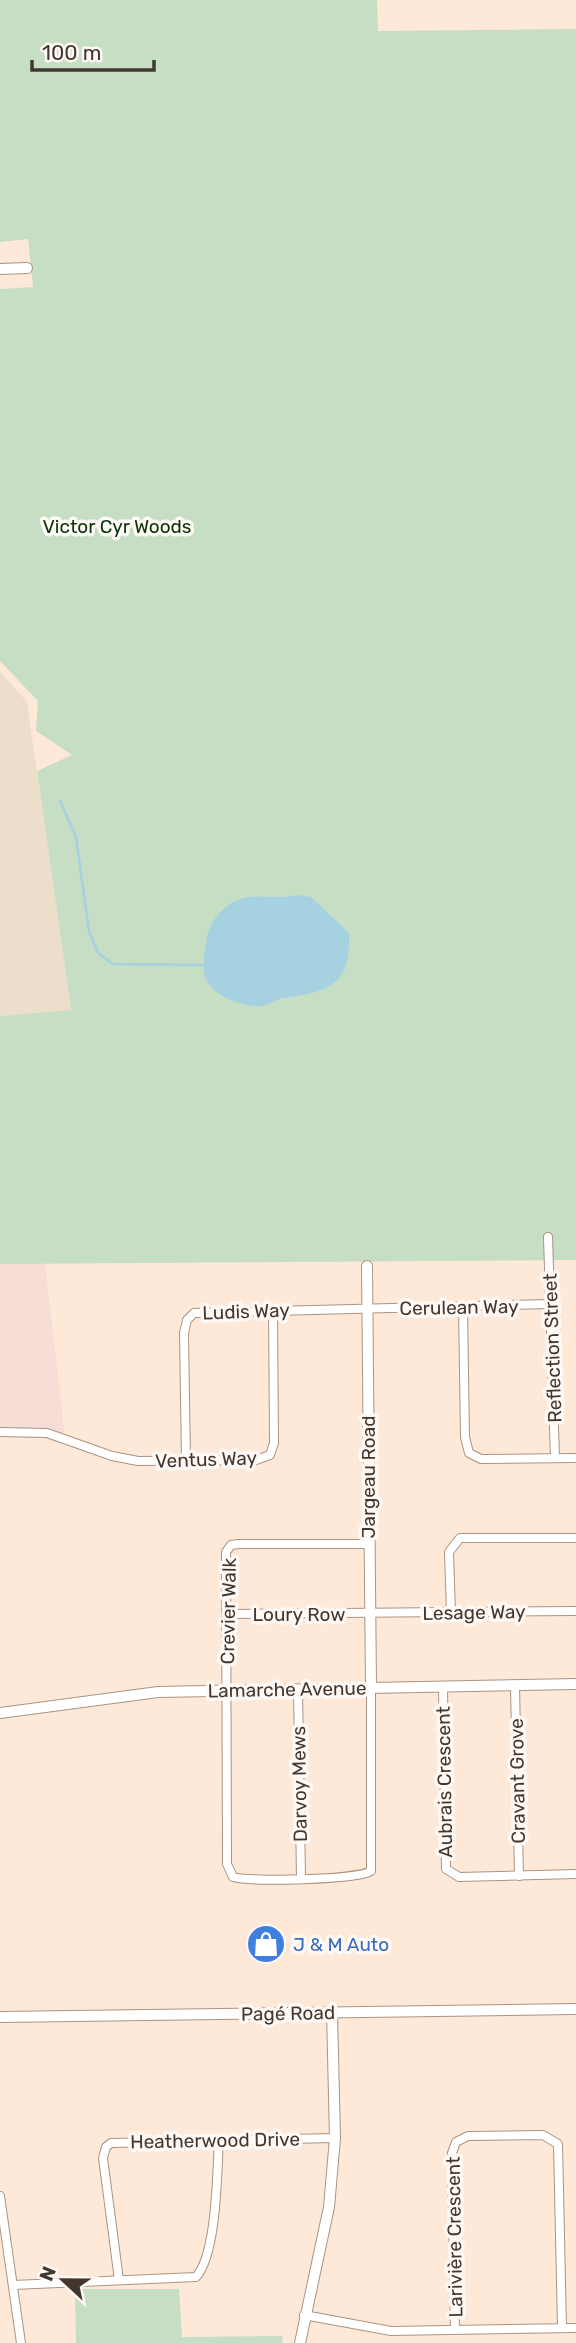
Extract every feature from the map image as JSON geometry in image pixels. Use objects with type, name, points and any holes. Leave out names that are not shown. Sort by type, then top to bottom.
[{"type":"street","points":[[0,269],[27,268]]},
{"type":"street","name":"Reflection Street","points":[[548,1237],[555,1458]]},
{"type":"street","name":"Jargeau Road","points":[[367,1266],[371,1688]]},
{"type":"street","name":"Cerulean Way","points":[[367,1308],[551,1304]]},
{"type":"street","points":[[463,1307],[465,1437],[470,1453],[481,1459],[576,1458]]},
{"type":"street","name":"Ludis Way","points":[[186,1461],[183,1336],[186,1321],[192,1314],[201,1311],[367,1308]]},
{"type":"street","name":"Ventus Way","points":[[0,1432],[47,1433],[125,1459],[253,1461],[265,1458],[271,1452],[273,1310]]},
{"type":"street","points":[[451,1613],[449,1552],[460,1538],[576,1538]]},
{"type":"street","name":"Crevier Walk","points":[[301,1878],[241,1880],[229,1873],[225,1562],[231,1545],[369,1545]]},
{"type":"street","name":"Lesage Way","points":[[371,1613],[576,1611]]},
{"type":"street","name":"Loury Row","points":[[226,1614],[371,1613]]},
{"type":"street","name":"Lamarche Avenue","points":[[0,1713],[149,1693],[576,1684]]},
{"type":"street","name":"Cravant Grove","points":[[515,1686],[520,1876]]},
{"type":"street","points":[[301,1878],[364,1876],[371,1871],[371,1688]]},
{"type":"street","name":"Aubrais Crescent","points":[[443,1688],[446,1868],[459,1877],[576,1874]]},
{"type":"street","name":"Darvoy Mews","points":[[298,1689],[301,1878]]},
{"type":"street","name":"Pagé Road","points":[[0,2017],[576,2009]]},
{"type":"street","points":[[300,2343],[329,2207],[335,2138],[332,2012]]},
{"type":"street","name":"Larivière Crescent","points":[[455,2329],[452,2153],[461,2138],[481,2135],[543,2135],[555,2139],[558,2144],[562,2328]]},
{"type":"street","name":"Heatherwood Drive","points":[[119,2280],[103,2158],[106,2147],[118,2141],[335,2138]]},
{"type":"street","points":[[13,2285],[187,2279],[200,2273],[215,2210],[219,2140]]},
{"type":"street","points":[[0,2196],[20,2343]]},
{"type":"street","points":[[304,2315],[391,2331],[576,2328]]},
{"type":"shaded area","points":[[0,671],[27,702],[71,1011],[0,1016]]},
{"type":"shaded area","points":[[45,1263],[65,1444],[43,1438],[0,1437],[0,1264]]},
{"type":"green space","name":"Victor Cyr Woods","points":[[0,0],[377,0],[378,31],[576,29],[576,1260],[0,1264],[0,1016],[71,1010],[37,771],[72,755],[36,731],[38,701],[0,661],[0,289],[33,287],[28,239],[0,242]]},
{"type":"green space","points":[[75,2289],[179,2289],[182,2337],[283,2336],[282,2343],[76,2343]]},
{"type":"water","points":[[298,895],[311,897],[349,933],[347,960],[336,981],[315,992],[280,999],[263,1006],[238,1003],[221,995],[208,983],[204,962],[209,932],[218,914],[240,899]]},
{"type":"waterway","points":[[60,801],[76,837],[89,931],[98,953],[113,964],[204,965]]},
{"type":"place","name":"J & M Auto","points":[[266,1944]]}]
